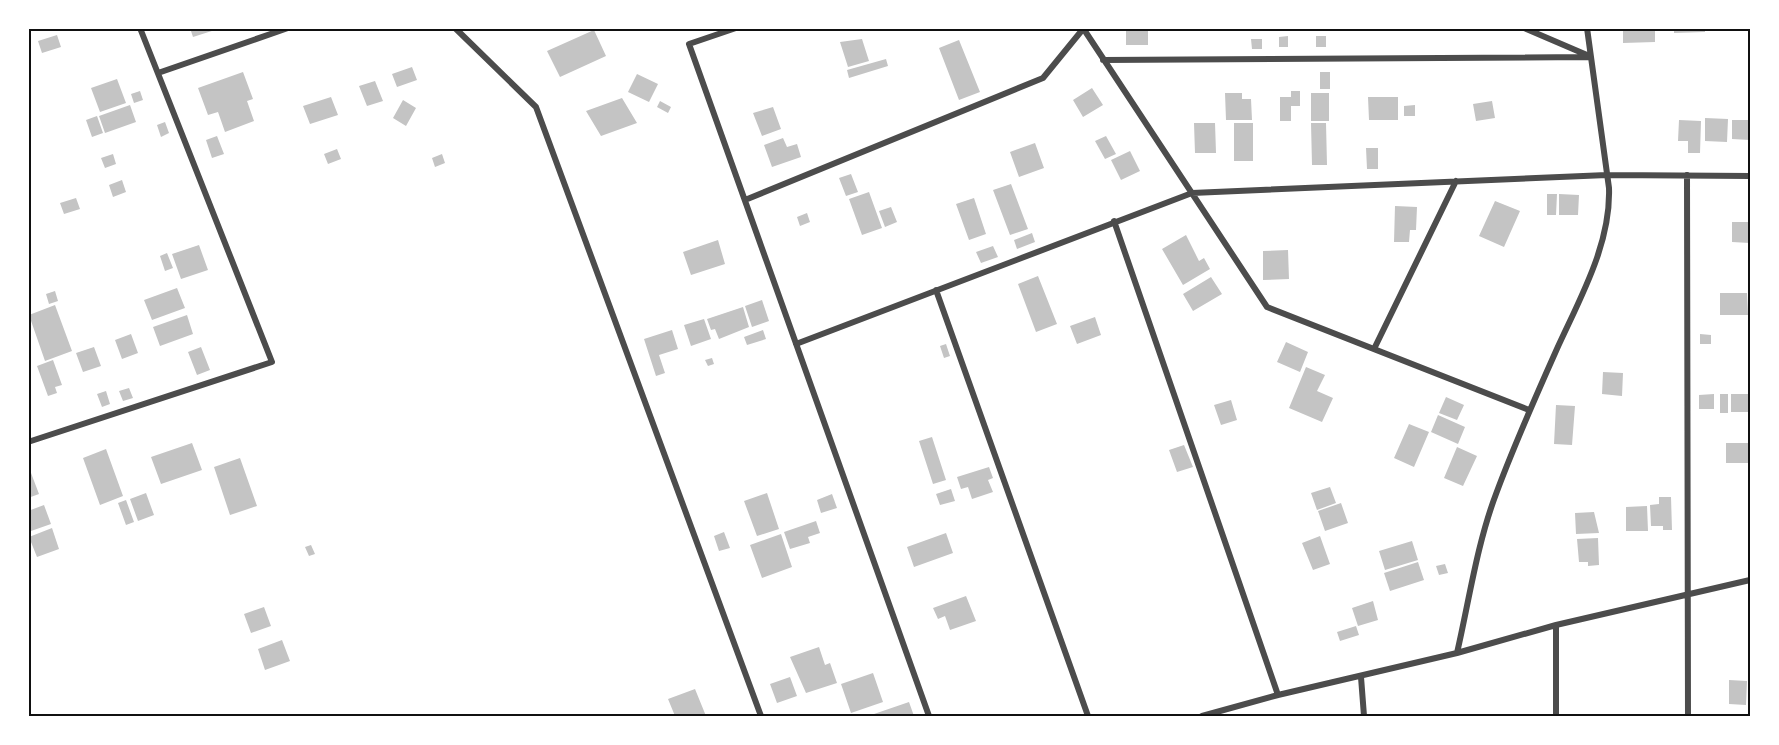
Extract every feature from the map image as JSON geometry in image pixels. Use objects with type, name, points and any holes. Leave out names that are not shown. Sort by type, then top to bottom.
[{"type":"street","points":[[28,442],[272,363],[140,28]]},
{"type":"street","points":[[158,73],[288,28]]},
{"type":"street","points":[[454,28],[536,107],[761,717]]},
{"type":"street","points":[[736,28],[689,44],[929,717]]},
{"type":"street","points":[[745,200],[1043,78],[1082,28],[1267,307],[1529,410]]},
{"type":"street","points":[[1524,28],[1590,57]]},
{"type":"street","points":[[1457,653],[1495,496],[1606,230],[1609,208],[1607,175],[1587,28]]},
{"type":"street","points":[[1103,60],[1590,57]]},
{"type":"street","points":[[796,344],[1113,221],[1192,193],[1607,175],[1750,176]]},
{"type":"street","points":[[1687,176],[1688,717]]},
{"type":"street","points":[[1374,350],[1456,181]]},
{"type":"street","points":[[1113,221],[1278,695]]},
{"type":"street","points":[[936,291],[1088,717]]},
{"type":"street","points":[[1202,717],[1278,695],[1361,677],[1556,626],[1750,580]]},
{"type":"street","points":[[1556,626],[1556,717]]},
{"type":"street","points":[[1361,677],[1364,717]]},
{"type":"building","points":[[190,28],[218,28],[218,29],[193,37]]},
{"type":"building","points":[[1126,28],[1148,28],[1148,45],[1126,45]]},
{"type":"building","points":[[1623,28],[1655,28],[1655,42],[1623,43]]},
{"type":"building","points":[[1674,28],[1705,28],[1705,32],[1674,33]]},
{"type":"building","points":[[594,30],[606,56],[560,77],[547,51]]},
{"type":"building","points":[[57,35],[61,47],[42,53],[38,41]]},
{"type":"building","points":[[1288,36],[1288,47],[1279,47],[1279,37]]},
{"type":"building","points":[[1316,36],[1326,36],[1326,47],[1316,47]]},
{"type":"building","points":[[862,39],[869,61],[848,67],[840,42]]},
{"type":"building","points":[[1251,39],[1262,39],[1262,49],[1252,49]]},
{"type":"building","points":[[959,40],[980,92],[959,100],[939,48]]},
{"type":"building","points":[[886,59],[888,66],[849,78],[847,70]]},
{"type":"building","points":[[412,67],[417,80],[397,87],[392,74]]},
{"type":"building","points":[[243,72],[253,99],[247,101],[254,121],[225,132],[218,112],[208,115],[198,88]]},
{"type":"building","points":[[1320,72],[1330,72],[1330,89],[1320,89]]},
{"type":"building","points":[[637,74],[658,84],[649,102],[628,92]]},
{"type":"building","points":[[117,79],[126,103],[100,112],[91,88]]},
{"type":"building","points":[[375,81],[383,101],[367,106],[359,86]]},
{"type":"building","points":[[1092,88],[1103,105],[1083,117],[1073,100]]},
{"type":"building","points":[[140,91],[143,100],[134,103],[131,94]]},
{"type":"building","points":[[1291,91],[1300,91],[1300,106],[1291,106],[1291,121],[1280,121],[1280,97],[1291,97]]},
{"type":"building","points":[[1225,93],[1242,93],[1242,99],[1251,99],[1252,120],[1226,120]]},
{"type":"building","points":[[1311,93],[1329,93],[1329,121],[1311,121]]},
{"type":"building","points":[[331,97],[338,115],[310,124],[303,106]]},
{"type":"building","points":[[1368,97],[1398,97],[1398,120],[1369,120]]},
{"type":"building","points":[[622,98],[637,123],[601,136],[586,111]]},
{"type":"building","points":[[403,100],[416,108],[406,126],[393,118]]},
{"type":"building","points":[[660,101],[671,107],[668,113],[657,107]]},
{"type":"building","points":[[1492,101],[1495,118],[1476,121],[1473,104]]},
{"type":"building","points":[[130,105],[136,122],[105,133],[99,116]]},
{"type":"building","points":[[1415,105],[1415,116],[1404,116],[1404,106]]},
{"type":"building","points":[[773,107],[781,129],[762,136],[753,113]]},
{"type":"building","points":[[97,116],[103,133],[92,137],[86,120]]},
{"type":"building","points":[[1705,118],[1728,119],[1727,142],[1705,141]]},
{"type":"building","points":[[1679,120],[1701,121],[1700,153],[1688,153],[1688,141],[1678,141]]},
{"type":"building","points":[[1732,120],[1750,120],[1750,140],[1732,139]]},
{"type":"building","points":[[165,122],[169,133],[161,137],[157,125]]},
{"type":"building","points":[[1194,123],[1215,123],[1216,153],[1195,153]]},
{"type":"building","points":[[1234,123],[1253,123],[1253,161],[1234,161]]},
{"type":"building","points":[[1311,123],[1326,123],[1327,165],[1312,165]]},
{"type":"building","points":[[217,136],[224,154],[212,158],[206,140]]},
{"type":"building","points":[[1106,136],[1116,154],[1105,159],[1095,141]]},
{"type":"building","points":[[783,138],[787,147],[797,144],[801,157],[772,167],[764,145]]},
{"type":"building","points":[[1035,143],[1044,168],[1019,177],[1010,152]]},
{"type":"building","points":[[1366,148],[1378,148],[1378,169],[1367,169]]},
{"type":"building","points":[[337,149],[341,159],[328,164],[324,154]]},
{"type":"building","points":[[1130,151],[1140,171],[1121,180],[1111,160]]},
{"type":"building","points":[[113,154],[116,164],[105,168],[101,158]]},
{"type":"building","points":[[442,154],[445,163],[435,167],[432,158]]},
{"type":"building","points":[[851,174],[858,192],[846,196],[839,178]]},
{"type":"building","points":[[122,180],[126,192],[113,197],[109,185]]},
{"type":"building","points":[[1011,184],[1028,229],[1010,235],[993,190]]},
{"type":"building","points":[[869,192],[882,228],[862,235],[849,199]]},
{"type":"building","points":[[1547,194],[1557,194],[1556,215],[1547,215]]},
{"type":"building","points":[[1559,194],[1579,195],[1578,215],[1559,215]]},
{"type":"building","points":[[76,198],[80,209],[64,214],[60,203]]},
{"type":"building","points":[[974,198],[986,234],[969,240],[956,204]]},
{"type":"building","points":[[1495,201],[1520,211],[1504,247],[1479,236]]},
{"type":"building","points":[[1395,206],[1417,207],[1416,230],[1410,230],[1409,242],[1394,242]]},
{"type":"building","points":[[891,207],[897,222],[885,227],[879,211]]},
{"type":"building","points":[[807,213],[810,222],[800,226],[797,217]]},
{"type":"building","points":[[1732,222],[1750,222],[1750,243],[1732,242]]},
{"type":"building","points":[[1032,233],[1035,242],[1017,249],[1014,240]]},
{"type":"building","points":[[1186,235],[1199,261],[1204,258],[1210,269],[1183,285],[1162,249]]},
{"type":"building","points":[[718,240],[725,264],[691,275],[683,252]]},
{"type":"building","points":[[199,245],[208,270],[181,279],[172,254]]},
{"type":"building","points":[[993,246],[998,257],[981,263],[976,252]]},
{"type":"building","points":[[1288,250],[1289,279],[1263,280],[1263,251]]},
{"type":"building","points":[[167,253],[173,268],[165,271],[160,256]]},
{"type":"building","points":[[1038,276],[1057,324],[1036,332],[1018,284]]},
{"type":"building","points":[[1211,277],[1222,294],[1193,311],[1183,294]]},
{"type":"building","points":[[177,288],[185,308],[152,320],[144,300]]},
{"type":"building","points":[[55,291],[58,301],[49,304],[46,294]]},
{"type":"building","points":[[1720,293],[1747,293],[1748,315],[1720,315]]},
{"type":"building","points":[[762,300],[769,321],[752,327],[745,306]]},
{"type":"building","points":[[55,305],[72,351],[45,361],[29,315]]},
{"type":"building","points":[[743,307],[749,327],[719,339],[715,329],[711,330],[707,319]]},
{"type":"building","points":[[187,315],[193,334],[160,346],[153,327]]},
{"type":"building","points":[[1095,317],[1101,335],[1077,344],[1070,326]]},
{"type":"building","points":[[704,319],[711,339],[691,346],[684,325]]},
{"type":"building","points":[[672,330],[678,349],[659,355],[665,373],[656,376],[644,339]]},
{"type":"building","points":[[763,330],[766,339],[747,345],[744,337]]},
{"type":"building","points":[[131,334],[138,353],[122,359],[115,340]]},
{"type":"building","points":[[1700,334],[1711,335],[1711,344],[1700,344]]},
{"type":"building","points":[[1286,342],[1308,352],[1300,372],[1277,362]]},
{"type":"building","points":[[946,344],[950,356],[944,358],[940,346]]},
{"type":"building","points":[[94,347],[101,366],[83,372],[76,353]]},
{"type":"building","points":[[201,347],[210,370],[197,375],[188,352]]},
{"type":"building","points":[[712,358],[714,364],[708,366],[705,360]]},
{"type":"building","points":[[53,360],[62,385],[55,387],[57,393],[48,396],[37,366]]},
{"type":"building","points":[[1306,367],[1325,375],[1317,391],[1333,398],[1322,422],[1289,408]]},
{"type":"building","points":[[1603,372],[1623,373],[1622,396],[1602,394]]},
{"type":"building","points":[[129,388],[133,398],[123,401],[119,391]]},
{"type":"building","points":[[106,391],[110,404],[102,407],[97,394]]},
{"type":"building","points":[[1714,394],[1714,409],[1699,409],[1699,395]]},
{"type":"building","points":[[1720,394],[1728,394],[1728,413],[1720,413]]},
{"type":"building","points":[[1731,394],[1750,394],[1750,412],[1731,412]]},
{"type":"building","points":[[1446,397],[1464,405],[1457,420],[1439,413]]},
{"type":"building","points":[[1231,400],[1237,420],[1221,425],[1214,405]]},
{"type":"building","points":[[1556,405],[1575,406],[1572,445],[1554,444]]},
{"type":"building","points":[[1438,415],[1465,427],[1458,444],[1431,432]]},
{"type":"building","points":[[1409,424],[1429,432],[1414,467],[1394,458]]},
{"type":"building","points":[[932,437],[946,480],[933,484],[919,441]]},
{"type":"building","points":[[192,443],[202,470],[161,484],[151,457]]},
{"type":"building","points":[[1726,443],[1748,443],[1748,463],[1726,463]]},
{"type":"building","points":[[1184,445],[1193,467],[1177,472],[1169,450]]},
{"type":"building","points":[[1457,447],[1477,456],[1463,486],[1444,478]]},
{"type":"building","points":[[106,449],[123,496],[100,505],[83,458]]},
{"type":"building","points":[[240,458],[257,506],[230,515],[214,467]]},
{"type":"building","points":[[28,465],[39,494],[28,498]]},
{"type":"building","points":[[989,467],[993,478],[988,480],[993,492],[972,499],[968,487],[961,489],[957,477]]},
{"type":"building","points":[[1330,487],[1336,503],[1317,510],[1311,493]]},
{"type":"building","points":[[951,489],[955,501],[940,505],[936,494]]},
{"type":"building","points":[[146,493],[154,515],[138,521],[130,499]]},
{"type":"building","points":[[767,493],[779,529],[757,536],[744,501]]},
{"type":"building","points":[[832,494],[837,508],[821,513],[817,500]]},
{"type":"building","points":[[1659,497],[1671,497],[1672,530],[1663,530],[1663,526],[1651,526],[1650,505],[1659,504]]},
{"type":"building","points":[[126,500],[134,522],[126,525],[118,503]]},
{"type":"building","points":[[1341,503],[1348,523],[1325,531],[1318,511]]},
{"type":"building","points":[[44,505],[51,524],[31,531],[28,511]]},
{"type":"building","points":[[1647,506],[1648,531],[1626,531],[1626,507]]},
{"type":"building","points":[[1594,512],[1599,533],[1576,534],[1575,513]]},
{"type":"building","points":[[816,521],[820,533],[808,537],[810,543],[790,549],[784,532]]},
{"type":"building","points":[[52,528],[59,549],[37,557],[29,537]]},
{"type":"building","points":[[724,532],[730,548],[719,551],[714,536]]},
{"type":"building","points":[[946,533],[953,553],[914,567],[907,547]]},
{"type":"building","points":[[781,534],[792,567],[762,578],[750,545]]},
{"type":"building","points":[[1320,536],[1330,564],[1313,570],[1302,543]]},
{"type":"building","points":[[1598,538],[1599,565],[1588,566],[1588,562],[1579,562],[1577,539]]},
{"type":"building","points":[[1412,541],[1418,560],[1385,570],[1379,551]]},
{"type":"building","points":[[311,545],[315,554],[309,556],[305,547]]},
{"type":"building","points":[[1418,562],[1424,580],[1390,591],[1384,573]]},
{"type":"building","points":[[1445,564],[1448,573],[1439,575],[1436,566]]},
{"type":"building","points":[[966,596],[976,621],[950,630],[945,616],[938,619],[933,608]]},
{"type":"building","points":[[1373,601],[1378,620],[1358,626],[1352,608]]},
{"type":"building","points":[[264,607],[271,626],[251,633],[244,614]]},
{"type":"building","points":[[1356,626],[1359,635],[1340,641],[1337,632]]},
{"type":"building","points":[[282,640],[290,661],[265,670],[258,649]]},
{"type":"building","points":[[819,647],[825,665],[830,663],[837,683],[806,693],[790,657]]},
{"type":"building","points":[[873,673],[883,702],[851,713],[841,684]]},
{"type":"building","points":[[790,677],[797,696],[777,703],[770,684]]},
{"type":"building","points":[[1729,680],[1747,681],[1746,705],[1729,704]]},
{"type":"building","points":[[695,689],[706,716],[675,716],[668,699]]},
{"type":"building","points":[[909,702],[914,716],[875,716],[874,714]]}]
